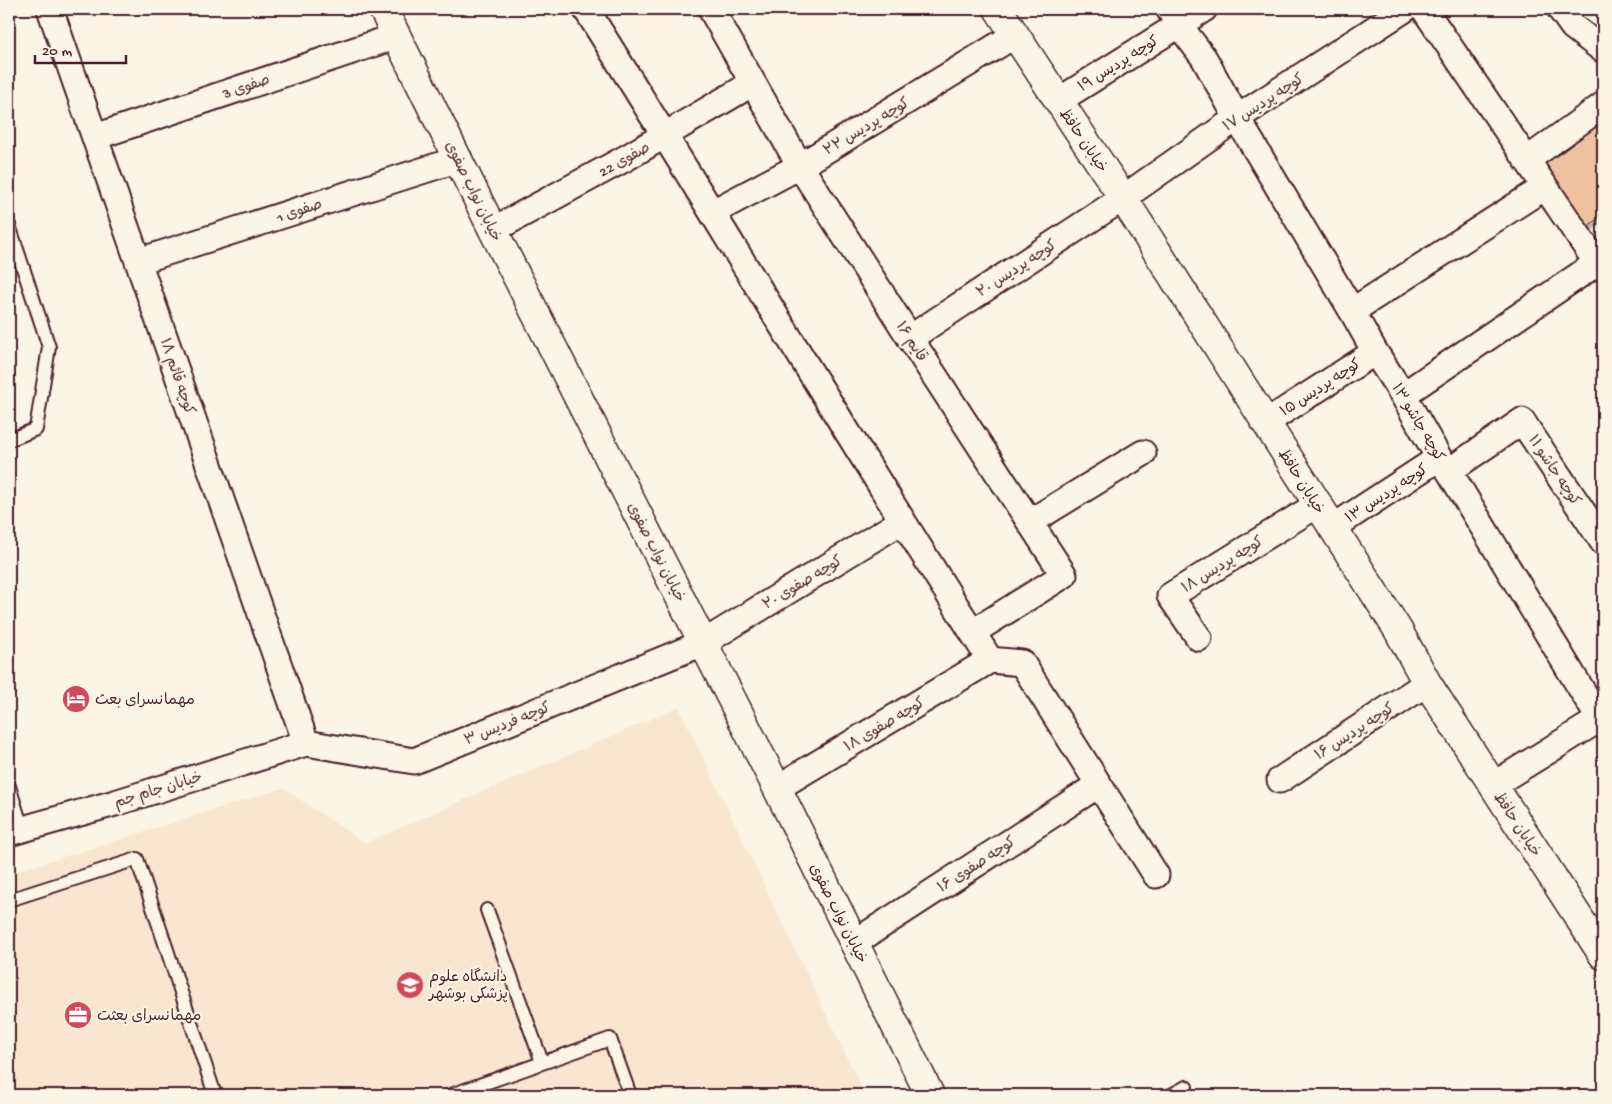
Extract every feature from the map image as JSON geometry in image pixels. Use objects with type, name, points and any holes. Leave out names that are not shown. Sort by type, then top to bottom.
[{"type":"street","name":"کوچه قائم ۱۸","points":[[50,9],[306,743]]},
{"type":"street","name":"خیابان نواب صفوی","points":[[383,9],[930,1095]]},
{"type":"street","points":[[586,9],[990,660],[1022,663],[1156,875]]},
{"type":"street","name":"قایم ۱۶","points":[[711,9],[800,166],[1064,575],[973,632]]},
{"type":"street","name":"خیابان حافظ","points":[[998,9],[1123,198],[1398,630],[1427,683],[1603,955]]},
{"type":"street","name":"کوچه پردیس ۱۹","points":[[1058,101],[1174,17],[1204,9]]},
{"type":"street","name":"کوچه پردیس ۱۷","points":[[1123,198],[1237,118],[1406,9]]},
{"type":"street","points":[[1403,395],[1600,267],[1424,9]]},
{"type":"street","points":[[1560,9],[1573,27],[1603,50]]},
{"type":"street","name":"کوچه جاشو ۱۳","points":[[1174,17],[1204,58],[1237,118],[1375,352],[1602,721]]},
{"type":"street","name":"کوچه پردیس ۲۲","points":[[713,212],[800,166],[1015,35]]},
{"type":"street","name":"صفوی 3","points":[[95,137],[397,36]]},
{"type":"street","name":"صفوی 22","points":[[493,230],[626,158],[753,83]]},
{"type":"street","points":[[1527,160],[1603,105]]},
{"type":"street","name":"صفوی 1","points":[[139,261],[459,159]]},
{"type":"street","points":[[1352,311],[1545,187]]},
{"type":"street","name":"کوچه پردیس ۲۰","points":[[910,338],[1123,198]]},
{"type":"street","name":"کوچه پردیس ۱۵","points":[[1265,423],[1375,352]]},
{"type":"street","name":"کوچه جاشو ۱۱","points":[[1444,464],[1522,421],[1595,511],[1603,542]]},
{"type":"street","points":[[1030,522],[1143,452]]},
{"type":"street","name":"کوچه پردیس ۱۳","points":[[1332,528],[1444,464]]},
{"type":"street","name":"کوچه پردیس ۱۸","points":[[1199,638],[1170,596],[1317,505]]},
{"type":"street","name":"کوچه صفوی ۲۰","points":[[703,643],[902,521]]},
{"type":"street","name":"کوچه فردیس ۳","points":[[306,743],[414,761],[703,643]]},
{"type":"street","name":"کوچه صفوی ۱۸","points":[[777,788],[990,660]]},
{"type":"street","name":"کوچه پردیس ۱۶","points":[[1280,780],[1427,683]]},
{"type":"street","points":[[1493,785],[1602,721]]},
{"type":"street","name":"خیابان جام جم","points":[[15,831],[116,803],[306,743]]},
{"type":"street","name":"کوچه صفوی ۱۶","points":[[854,943],[1098,785]]},
{"type":"lane","points":[[9,225],[49,347],[36,429],[9,440]]},
{"type":"lane","points":[[9,786],[15,831]]},
{"type":"lane","points":[[9,900],[137,859],[215,1095]]},
{"type":"lane","points":[[487,910],[542,1062]]},
{"type":"lane","points":[[451,1095],[610,1039],[630,1095]]},
{"type":"lane","points":[[1171,1095],[1186,1087]]},
{"type":"shaded area","name":"دانشگاه علوم پزشکی بوشهر","points":[[679,707],[865,1095],[9,1095],[9,874],[283,788],[365,843]]},
{"type":"building","points":[[1603,120],[1603,215],[1584,229],[1540,164]]},
{"type":"place","name":"مهمانسرای بعث","points":[[76,699]]},
{"type":"place","name":"دانشگاه علوم پزشکی بوشهر","points":[[410,985]]},
{"type":"place","name":"مهمانسرای بعثت","points":[[78,1015]]}]
